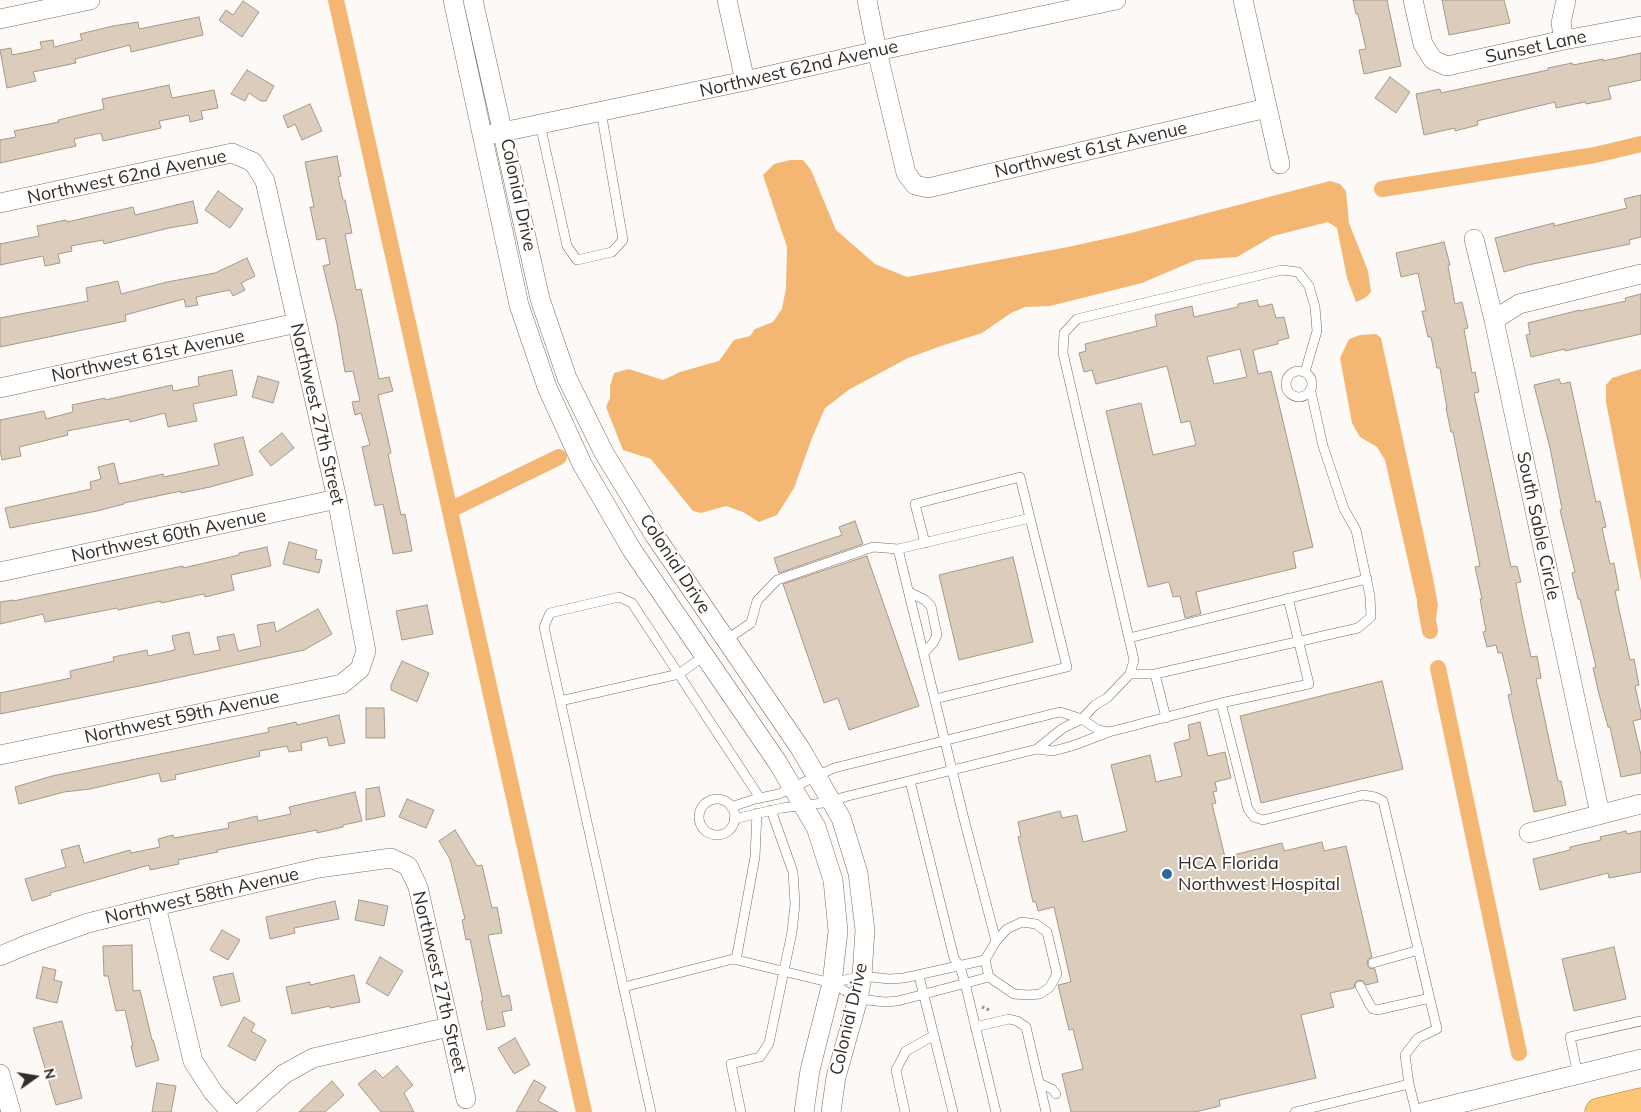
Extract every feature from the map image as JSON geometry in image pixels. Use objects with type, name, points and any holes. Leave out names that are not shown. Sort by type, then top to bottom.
[{"type":"main road","points":[[1599,1112],[1641,1102]]},
{"type":"street","points":[[0,19],[90,0]]},
{"type":"street","name":"Colonial Drive","points":[[474,0],[540,299],[567,378],[604,453],[655,536],[800,748],[840,818],[858,873],[865,930],[862,976],[858,999],[836,1077],[831,1112]]},
{"type":"street","points":[[727,0],[745,81]]},
{"type":"street","points":[[867,0],[877,51]]},
{"type":"street","name":"Northwest 62nd Avenue","points":[[482,136],[1116,0]]},
{"type":"street","points":[[1243,0],[1280,164]]},
{"type":"street","name":"Sunset Lane","points":[[1413,0],[1423,44],[1433,60],[1447,66],[1564,40],[1641,26]]},
{"type":"street","points":[[1564,40],[1561,23],[1566,0]]},
{"type":"street","name":"Colonial Drive","points":[[458,1],[482,136],[519,305],[548,387],[582,464],[632,550],[804,806],[816,827],[833,880],[838,931],[832,983],[810,1070],[804,1112]]},
{"type":"street","name":"Northwest 61st Avenue","points":[[877,51],[906,173],[915,185],[928,188],[1267,108]]},
{"type":"street","name":"Northwest 62nd Avenue","points":[[0,203],[232,153],[253,162]]},
{"type":"street","name":"Northwest 27th Street","points":[[253,162],[265,181],[337,499],[366,651],[360,669]]},
{"type":"street","name":"South Sable Circle","points":[[1474,239],[1494,320],[1600,814]]},
{"type":"street","points":[[1494,320],[1519,304],[1641,274]]},
{"type":"street","name":"Northwest 61st Avenue","points":[[0,388],[297,323]]},
{"type":"street","points":[[582,464],[604,453]]},
{"type":"street","name":"Northwest 60th Avenue","points":[[0,572],[337,499]]},
{"type":"street","points":[[632,550],[655,536]]},
{"type":"street","points":[[704,656],[726,640]]},
{"type":"street","name":"Northwest 59th Avenue","points":[[0,755],[342,684],[360,669]]},
{"type":"street","points":[[1529,833],[1641,804]]},
{"type":"street","name":"Northwest 58th Avenue","points":[[0,956],[88,923],[319,868],[390,858],[408,866]]},
{"type":"street","name":"Northwest 27th Street","points":[[408,866],[418,887],[466,1099]]},
{"type":"street","points":[[156,906],[193,1061],[214,1092],[231,1112]]},
{"type":"street","points":[[242,1112],[284,1074],[313,1058],[449,1026]]},
{"type":"street","points":[[1424,1112],[1641,1060]]},
{"type":"street","points":[[0,1074],[11,1112]]},
{"type":"lane","points":[[540,124],[567,246],[577,260],[612,252],[623,240],[602,111]]},
{"type":"lane","points":[[1037,749],[1063,728],[1082,720],[1095,705],[1107,698],[1130,674],[1134,660],[1063,353],[1064,334],[1077,319],[1282,270],[1298,272],[1309,286],[1315,307],[1317,331],[1305,372]]},
{"type":"lane","points":[[1130,674],[1155,674],[1358,628],[1371,617],[1370,596],[1356,530],[1344,509],[1323,446],[1310,392],[1312,380],[1305,372],[1293,372],[1288,378],[1286,386],[1290,393],[1296,397],[1304,397],[1310,392]]},
{"type":"lane","points":[[925,543],[915,504],[1020,477],[1067,667],[935,699]]},
{"type":"lane","points":[[726,640],[751,623],[757,601],[777,580],[873,547],[898,549],[1030,518]]},
{"type":"lane","points":[[898,549],[996,941]]},
{"type":"lane","points":[[1129,638],[1367,579]]},
{"type":"lane","points":[[909,592],[925,600],[931,606],[937,635],[924,653]]},
{"type":"lane","points":[[651,1112],[544,627],[550,612],[619,597],[632,603],[760,798]]},
{"type":"lane","points":[[734,818],[772,810],[831,802],[844,797],[1037,749],[1053,751],[1109,732],[1221,703],[1309,684],[1288,598]]},
{"type":"lane","points":[[560,701],[679,674],[704,656]]},
{"type":"lane","points":[[1155,674],[1166,718]]},
{"type":"lane","points":[[1221,703],[1248,809],[1254,817],[1264,820],[1364,795],[1383,801],[1437,1029],[1418,1038],[1405,1055],[1409,1084],[1416,1112]]},
{"type":"lane","points":[[731,806],[780,794],[834,768],[946,742],[1060,712],[1082,720],[1098,730],[1109,732]]},
{"type":"lane","points":[[910,781],[954,958],[960,967],[965,983],[996,1112]]},
{"type":"lane","points":[[721,800],[731,806],[734,818],[730,829],[720,835],[708,833],[700,825],[699,820],[701,808],[710,801],[721,800]]},
{"type":"lane","points":[[741,1112],[731,1064],[760,1057],[769,1042],[796,904],[793,872],[772,810]]},
{"type":"lane","points":[[736,960],[755,857],[757,813]]},
{"type":"lane","points":[[1022,922],[1036,924],[1047,932],[1057,974],[1050,988],[1040,994],[1014,994],[989,977],[986,960],[996,941],[1007,929],[1022,922]]},
{"type":"lane","points":[[1373,963],[1419,950]]},
{"type":"lane","points":[[624,988],[733,959],[832,983],[858,999],[898,1001],[989,977]]},
{"type":"lane","points":[[832,983],[862,976],[888,979],[919,976],[986,960]]},
{"type":"lane","points":[[919,976],[953,1112]]},
{"type":"lane","points":[[1360,986],[1370,1005],[1377,1010],[1430,998]]},
{"type":"lane","points":[[975,1027],[1009,1019],[1017,1021],[1026,1027],[1046,1112]]},
{"type":"lane","points":[[1578,1075],[1570,1037],[1641,1021]]},
{"type":"lane","points":[[905,1112],[896,1070],[906,1050],[933,1036]]},
{"type":"lane","points":[[1039,1083],[1052,1089],[1056,1094]]},
{"type":"lane","points":[[1295,1112],[1409,1084]]},
{"type":"shaded area","points":[[790,160],[803,160],[811,170],[836,230],[875,264],[907,277],[1127,234],[1330,181],[1340,184],[1346,191],[1349,223],[1368,271],[1371,292],[1365,298],[1356,302],[1347,278],[1337,228],[1328,222],[1273,236],[1237,257],[1196,260],[1142,283],[1050,306],[1025,307],[1011,313],[982,333],[908,358],[850,389],[825,408],[794,488],[777,515],[759,522],[743,512],[726,506],[701,513],[693,511],[651,459],[623,450],[606,407],[610,398],[610,386],[614,373],[629,369],[663,380],[680,372],[719,361],[734,340],[750,336],[755,329],[773,322],[782,309],[786,288],[787,247],[763,175],[774,164]]},
{"type":"shaded area","points":[[1376,334],[1381,338],[1433,578],[1438,605],[1436,618],[1432,626],[1424,624],[1421,618],[1385,460],[1377,447],[1360,437],[1352,423],[1340,358],[1349,339],[1360,335]]},
{"type":"shaded area","points":[[1641,369],[1641,581],[1606,402],[1606,385],[1612,378]]},
{"type":"building","points":[[1353,0],[1387,0],[1401,66],[1364,74],[1359,50],[1366,49]]},
{"type":"building","points":[[1442,0],[1504,0],[1510,23],[1449,35]]},
{"type":"building","points":[[243,1],[259,12],[242,37],[219,20],[226,10],[233,15]]},
{"type":"building","points":[[199,17],[203,35],[131,52],[130,45],[75,59],[76,63],[33,72],[36,81],[7,88],[0,50],[11,48],[12,55],[42,49],[40,42],[53,40],[54,47],[82,40],[80,34],[113,26],[138,22],[139,29]]},
{"type":"building","points":[[1641,53],[1641,80],[1608,87],[1611,99],[1556,108],[1555,102],[1477,121],[1478,125],[1455,131],[1455,128],[1424,135],[1416,94],[1440,89],[1441,93],[1572,63],[1573,65],[1603,59],[1603,61]]},
{"type":"building","points":[[247,70],[274,86],[266,101],[261,101],[249,93],[245,101],[231,94]]},
{"type":"building","points":[[1390,77],[1410,92],[1396,113],[1375,98]]},
{"type":"building","points":[[169,85],[172,98],[214,90],[218,108],[201,111],[203,119],[190,122],[189,115],[159,121],[161,128],[103,141],[101,133],[74,139],[76,146],[0,163],[0,140],[16,137],[14,131],[59,122],[58,120],[104,109],[102,99]]},
{"type":"building","points":[[310,104],[322,131],[302,140],[295,124],[288,128],[283,116]]},
{"type":"building","points":[[337,156],[341,176],[338,177],[352,233],[345,234],[356,290],[361,289],[379,379],[389,377],[393,391],[378,395],[391,453],[388,454],[401,515],[405,514],[412,551],[393,554],[383,504],[375,506],[362,447],[370,445],[361,413],[355,415],[352,402],[360,401],[353,371],[345,372],[337,324],[323,266],[330,264],[325,238],[317,240],[310,207],[314,207],[305,162]]},
{"type":"building","points":[[218,191],[243,209],[230,228],[205,210]]},
{"type":"building","points":[[1641,195],[1641,237],[1629,240],[1630,244],[1528,265],[1504,272],[1495,238],[1554,223],[1554,226],[1627,208],[1624,199]]},
{"type":"building","points":[[193,201],[198,223],[104,244],[103,240],[71,246],[72,251],[58,254],[60,263],[45,266],[43,256],[0,265],[0,244],[39,236],[37,226],[66,220],[67,222],[133,207],[135,215]]},
{"type":"building","points":[[1444,242],[1450,265],[1448,266],[1455,304],[1462,302],[1468,328],[1464,329],[1472,373],[1475,372],[1479,392],[1474,393],[1511,567],[1517,566],[1521,582],[1516,583],[1522,615],[1531,657],[1537,656],[1541,678],[1536,679],[1558,781],[1561,781],[1566,805],[1534,812],[1508,695],[1512,694],[1502,653],[1498,653],[1496,645],[1487,647],[1483,632],[1486,631],[1475,567],[1480,566],[1453,432],[1451,432],[1446,408],[1440,368],[1437,368],[1431,337],[1428,337],[1422,311],[1426,311],[1418,273],[1401,277],[1396,253]]},
{"type":"building","points":[[247,258],[255,276],[241,283],[245,290],[233,296],[230,290],[196,297],[198,305],[186,307],[184,299],[125,315],[126,321],[0,347],[0,318],[88,301],[86,288],[118,281],[121,294],[167,282],[215,273]]},
{"type":"building","points":[[1641,294],[1641,334],[1531,357],[1526,335],[1530,334],[1528,323],[1626,301],[1625,298]]},
{"type":"building","points":[[1257,300],[1259,307],[1272,304],[1276,318],[1284,317],[1289,338],[1277,341],[1278,344],[1253,350],[1258,374],[1271,371],[1313,547],[1293,552],[1296,568],[1196,592],[1201,614],[1185,618],[1180,596],[1173,597],[1169,582],[1148,587],[1106,411],[1141,403],[1153,455],[1196,445],[1190,421],[1181,423],[1167,366],[1096,384],[1092,370],[1084,372],[1079,353],[1086,351],[1085,344],[1157,326],[1155,315],[1192,306],[1194,317],[1238,307],[1238,304]],"holes":[[[1240,349],[1247,377],[1214,384],[1207,357]]]},
{"type":"building","points":[[232,370],[237,395],[193,404],[197,421],[168,427],[165,413],[130,422],[129,419],[67,431],[68,435],[19,447],[21,456],[2,460],[0,420],[44,411],[46,419],[73,412],[72,405],[105,398],[105,400],[172,385],[173,391],[199,386],[198,377]]},
{"type":"building","points":[[258,376],[279,382],[273,403],[252,397]]},
{"type":"building","points":[[1559,379],[1561,384],[1570,382],[1596,502],[1600,501],[1606,527],[1602,528],[1610,564],[1614,563],[1619,590],[1615,591],[1630,660],[1634,659],[1639,685],[1635,686],[1641,719],[1633,721],[1641,755],[1641,773],[1621,777],[1610,727],[1608,727],[1593,668],[1596,667],[1572,573],[1575,572],[1560,510],[1562,509],[1550,448],[1534,385]]},
{"type":"building","points":[[282,433],[294,448],[271,466],[259,451]]},
{"type":"building","points":[[243,437],[253,475],[210,487],[181,493],[181,491],[124,503],[97,511],[10,528],[5,508],[91,489],[90,482],[101,479],[98,467],[114,463],[119,484],[163,474],[164,477],[219,465],[214,444]]},
{"type":"building","points":[[855,521],[863,544],[779,573],[774,558],[842,535],[839,527]]},
{"type":"building","points":[[289,542],[317,550],[315,559],[322,560],[319,573],[283,564]]},
{"type":"building","points":[[267,547],[271,566],[231,575],[234,590],[205,597],[204,594],[45,622],[43,614],[0,624],[0,602],[13,601],[183,566],[183,568]]},
{"type":"building","points":[[867,556],[919,706],[849,730],[838,698],[824,703],[783,584]]},
{"type":"building","points":[[1013,557],[1033,642],[959,660],[939,575]]},
{"type":"building","points":[[427,605],[433,634],[402,640],[396,611]]},
{"type":"building","points":[[318,609],[332,634],[304,650],[0,714],[0,693],[71,678],[70,671],[114,661],[113,657],[147,650],[148,656],[175,650],[172,636],[189,632],[194,655],[220,650],[217,637],[234,634],[238,651],[261,646],[257,625],[274,622],[276,632]]},
{"type":"building","points":[[402,661],[429,673],[417,702],[391,690],[391,685]]},
{"type":"building","points":[[1382,681],[1403,769],[1261,803],[1240,716]]},
{"type":"building","points":[[366,708],[384,708],[385,738],[366,738]]},
{"type":"building","points":[[339,715],[345,743],[329,746],[327,737],[301,743],[302,750],[289,752],[287,746],[259,751],[260,756],[175,775],[176,779],[161,782],[159,773],[90,789],[64,792],[19,804],[15,787],[52,776],[269,732],[268,728],[296,722],[297,725]]},
{"type":"building","points":[[1200,722],[1208,756],[1225,752],[1231,778],[1215,782],[1217,791],[1213,792],[1216,803],[1212,804],[1225,857],[1282,843],[1284,851],[1322,842],[1324,851],[1346,846],[1372,957],[1368,959],[1367,964],[1369,968],[1375,969],[1378,982],[1366,985],[1363,981],[1358,980],[1354,988],[1330,993],[1334,1007],[1301,1015],[1316,1078],[1219,1100],[1220,1106],[1195,1112],[1071,1112],[1062,1074],[1083,1069],[1073,1029],[1069,1030],[1058,985],[1071,982],[1054,907],[1038,911],[1036,902],[1033,902],[1018,837],[1021,836],[1018,822],[1060,811],[1062,818],[1077,815],[1083,842],[1127,831],[1111,765],[1150,755],[1156,782],[1182,776],[1174,743],[1190,739],[1188,725]]},
{"type":"building","points":[[379,787],[385,816],[366,820],[366,789]]},
{"type":"building","points":[[355,792],[362,821],[343,825],[343,827],[317,833],[317,830],[217,850],[218,852],[178,860],[179,864],[150,870],[149,865],[50,893],[51,895],[32,901],[25,879],[66,867],[61,850],[79,845],[84,863],[130,850],[131,853],[160,847],[158,839],[173,835],[174,838],[229,828],[228,823],[257,816],[258,821],[291,814],[289,807]]},
{"type":"building","points":[[407,799],[434,810],[426,828],[399,817]]},
{"type":"building","points":[[455,830],[477,866],[482,865],[492,908],[497,907],[502,933],[488,935],[502,997],[509,995],[512,1010],[502,1012],[505,1026],[487,1030],[470,939],[466,940],[462,920],[465,919],[450,859],[439,841]]},
{"type":"building","points":[[1626,831],[1627,834],[1641,831],[1641,872],[1609,878],[1608,873],[1540,890],[1533,859],[1570,850],[1570,847],[1601,840],[1600,837]]},
{"type":"building","points":[[359,900],[388,906],[384,926],[355,920]]},
{"type":"building","points":[[335,901],[339,919],[294,928],[295,933],[270,939],[266,917]]},
{"type":"building","points":[[222,930],[240,940],[228,960],[210,950]]},
{"type":"building","points":[[132,945],[133,991],[140,990],[152,1040],[159,1060],[136,1067],[125,1010],[116,1011],[108,976],[104,976],[103,946]]},
{"type":"building","points":[[1614,947],[1626,999],[1574,1011],[1562,959]]},
{"type":"building","points":[[380,957],[403,971],[388,996],[366,983]]},
{"type":"building","points":[[43,967],[56,970],[54,980],[62,982],[57,1003],[36,998]]},
{"type":"building","points":[[233,973],[240,1001],[221,1006],[213,977]]},
{"type":"building","points":[[354,975],[360,1002],[292,1014],[286,987],[310,982],[310,985]]},
{"type":"building","points":[[244,1017],[255,1024],[251,1031],[266,1040],[255,1061],[228,1046]]},
{"type":"building","points":[[62,1021],[82,1098],[56,1105],[33,1028]]},
{"type":"building","points":[[515,1038],[530,1065],[514,1074],[498,1048]]},
{"type":"building","points":[[397,1066],[413,1085],[404,1093],[414,1112],[381,1112],[358,1084],[375,1070],[383,1078]]},
{"type":"building","points":[[534,1080],[546,1087],[538,1101],[558,1112],[516,1112]]},
{"type":"building","points":[[332,1081],[344,1095],[325,1112],[299,1112]]},
{"type":"building","points":[[157,1083],[176,1086],[171,1112],[152,1112]]},
{"type":"waterway","points":[[336,0],[584,1112]]},
{"type":"waterway","points":[[1382,189],[1595,155],[1641,144]]},
{"type":"waterway","points":[[450,510],[559,457]]},
{"type":"waterway","points":[[1425,604],[1430,631]]},
{"type":"waterway","points":[[1438,668],[1519,1053]]},
{"type":"place","name":"HCA Florida Northwest Hospital","points":[[1167,874]]}]
